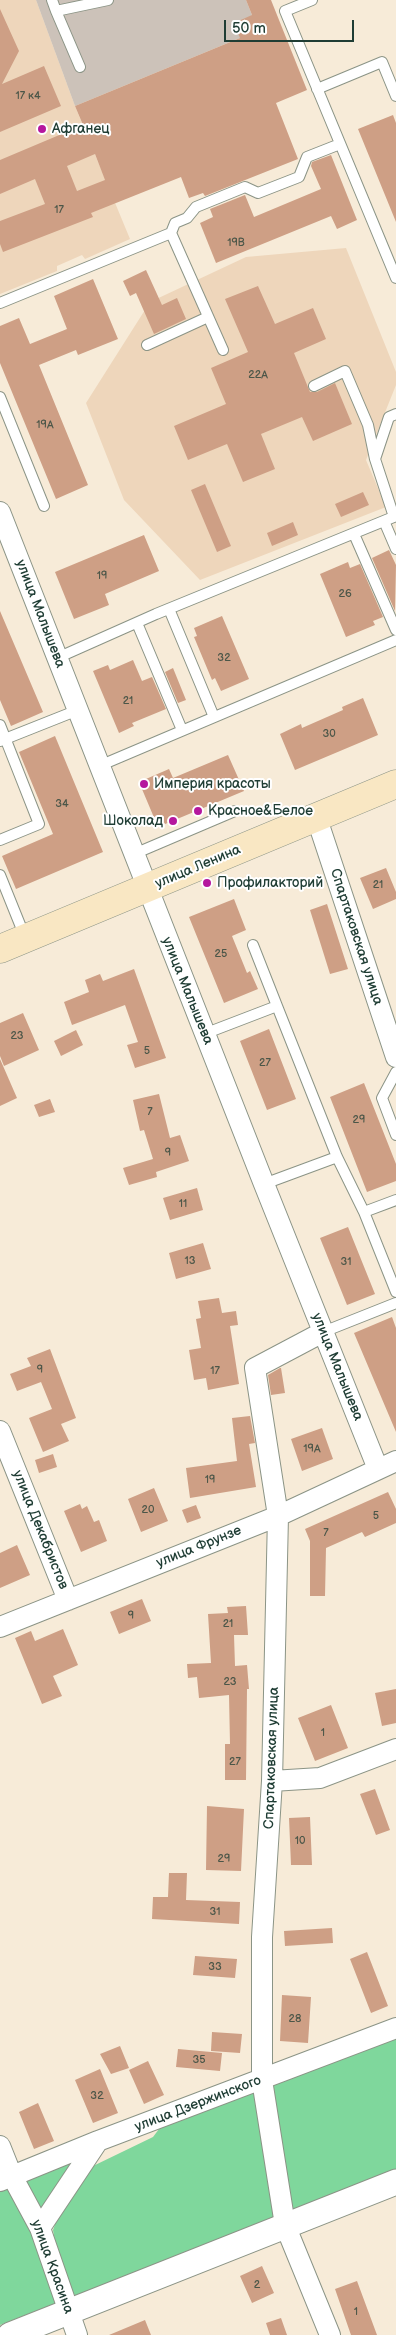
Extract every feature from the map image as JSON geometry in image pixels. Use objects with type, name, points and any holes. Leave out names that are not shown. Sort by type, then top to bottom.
[{"type":"main road","name":"улица Ленина","points":[[0,949],[148,889],[316,816],[396,784]]},
{"type":"street","name":"улица Малышева","points":[[0,512],[204,1034],[323,1332],[387,1465]]},
{"type":"street","name":"Спартаковская улица","points":[[316,816],[396,1057]]},
{"type":"street","name":"Спартаковская улица","points":[[323,1332],[255,1368],[278,1516],[272,1782],[262,1937],[262,2080],[285,2225],[330,2335]]},
{"type":"street","name":"улица Декабристов","points":[[0,1431],[68,1600]]},
{"type":"street","name":"улица Фрунзе","points":[[0,1627],[278,1516],[387,1465]]},
{"type":"street","points":[[272,1782],[320,1778],[396,1749]]},
{"type":"street","name":"улица Дзержинского","points":[[6,2179],[98,2141],[396,2028]]},
{"type":"street","points":[[40,2228],[98,2141]]},
{"type":"street","name":"улица Красина","points":[[0,2146],[6,2179],[40,2228],[77,2335]]},
{"type":"street","points":[[10,2335],[396,2182]]},
{"type":"lane","points":[[52,0],[80,67]]},
{"type":"lane","points":[[56,11],[108,0]]},
{"type":"lane","points":[[312,0],[285,12],[396,278]]},
{"type":"lane","points":[[317,89],[382,62],[396,96]]},
{"type":"lane","points":[[223,350],[171,233],[175,223],[187,218],[196,208],[245,188],[258,193],[298,177],[307,157],[340,144]]},
{"type":"lane","points":[[0,303],[171,233]]},
{"type":"lane","points":[[147,345],[208,317]]},
{"type":"lane","points":[[57,658],[169,609],[395,516],[375,459],[368,425],[345,371],[314,386]]},
{"type":"lane","points":[[0,397],[4,421],[44,506]]},
{"type":"lane","points":[[375,459],[389,417],[396,414]]},
{"type":"lane","points":[[384,521],[396,549]]},
{"type":"lane","points":[[354,534],[396,630]]},
{"type":"lane","points":[[169,609],[214,717]]},
{"type":"lane","points":[[137,623],[182,730]]},
{"type":"lane","points":[[100,766],[396,640]]},
{"type":"lane","points":[[3,740],[78,710]]},
{"type":"lane","points":[[0,725],[3,740],[39,824],[0,840]]},
{"type":"lane","points":[[134,854],[235,811]]},
{"type":"lane","points":[[0,875],[26,938]]},
{"type":"lane","points":[[253,945],[337,1157],[364,1212],[396,1292]]},
{"type":"lane","points":[[204,1034],[277,1006]]},
{"type":"lane","points":[[396,1072],[382,1098],[396,1135]]},
{"type":"lane","points":[[264,1184],[337,1157]]},
{"type":"lane","points":[[364,1212],[396,1200]]},
{"type":"lane","points":[[323,1332],[396,1303]]},
{"type":"shaded area","name":"Афганец","points":[[0,0],[36,0],[75,106],[130,239],[85,259],[82,255],[57,266],[57,271],[0,294]]},
{"type":"shaded area","points":[[36,0],[246,0],[252,15],[240,38],[75,106]]},
{"type":"shaded area","points":[[346,248],[396,372],[396,385],[366,460],[386,507],[200,580],[124,500],[86,403],[150,302],[246,257]]},
{"type":"green space","points":[[396,2034],[396,2170],[75,2296],[59,2265],[53,2230],[63,2202],[91,2167],[153,2137],[159,2129]]},
{"type":"green space","points":[[85,2150],[39,2213],[21,2174]]},
{"type":"green space","points":[[7,2182],[28,2223],[56,2303],[0,2325],[0,2184]]},
{"type":"building","points":[[246,0],[271,0],[307,90],[276,103],[298,159],[205,196],[203,193],[189,198],[181,177],[91,213],[93,217],[3,252],[0,244],[0,221],[45,204],[35,179],[0,194],[0,160],[83,125],[75,106],[240,38],[234,23],[252,15]],"holes":[[[95,154],[105,180],[77,191],[67,166]]]},
{"type":"building","points":[[0,9],[19,51],[2,84],[44,66],[61,106],[0,132]]},
{"type":"building","points":[[393,115],[396,123],[396,222],[358,129]]},
{"type":"building","points":[[331,155],[357,220],[337,229],[331,216],[216,263],[200,223],[213,217],[210,209],[245,195],[254,217],[321,189],[311,166],[312,162]]},
{"type":"building","points":[[146,270],[162,305],[177,298],[186,319],[154,334],[136,293],[130,296],[123,281]]},
{"type":"building","points":[[93,279],[118,339],[78,355],[76,350],[39,365],[88,485],[56,499],[0,363],[0,326],[19,318],[30,344],[67,329],[54,296]]},
{"type":"building","points":[[258,286],[275,324],[313,308],[326,339],[294,353],[310,392],[317,392],[335,383],[352,424],[313,441],[302,417],[261,434],[275,469],[243,482],[227,444],[188,460],[174,426],[226,404],[211,368],[248,352],[225,299]]},
{"type":"building","points":[[205,484],[231,546],[217,552],[191,490]]},
{"type":"building","points":[[363,492],[369,505],[341,517],[335,504]]},
{"type":"building","points":[[293,522],[298,535],[272,546],[267,533]]},
{"type":"building","points":[[144,535],[159,571],[105,594],[109,605],[74,619],[55,572]]},
{"type":"building","points":[[389,550],[396,565],[395,611],[372,558]]},
{"type":"building","points":[[348,562],[350,568],[360,564],[383,617],[373,621],[375,625],[346,637],[320,574]]},
{"type":"building","points":[[0,611],[43,712],[11,726],[0,700]]},
{"type":"building","points":[[222,616],[249,679],[221,691],[215,678],[212,680],[194,637],[197,636],[194,628]]},
{"type":"building","points":[[133,660],[142,681],[152,677],[166,709],[132,723],[134,726],[119,733],[93,671],[108,665],[110,670]]},
{"type":"building","points":[[173,668],[186,700],[178,703],[165,672]]},
{"type":"building","points":[[363,698],[378,735],[295,770],[280,734],[301,724],[302,728],[343,710],[342,707]]},
{"type":"building","points":[[55,736],[103,852],[16,889],[2,856],[53,834],[19,752]]},
{"type":"building","points":[[228,755],[244,791],[158,827],[139,782],[169,769],[173,778]]},
{"type":"building","points":[[386,868],[396,892],[396,899],[373,909],[360,878]]},
{"type":"building","points":[[234,899],[246,930],[232,936],[247,973],[250,971],[258,989],[224,1003],[189,917]]},
{"type":"building","points":[[327,904],[348,969],[330,974],[310,910]]},
{"type":"building","points":[[134,969],[166,1058],[135,1068],[127,1045],[138,1042],[125,1005],[72,1025],[64,1002],[89,992],[85,980],[100,974],[103,981]]},
{"type":"building","points":[[23,1013],[39,1050],[4,1066],[0,1056],[0,1023]]},
{"type":"building","points":[[269,1029],[296,1099],[267,1110],[240,1041]]},
{"type":"building","points":[[76,1030],[83,1045],[61,1056],[54,1041]]},
{"type":"building","points":[[0,1059],[17,1098],[0,1106]]},
{"type":"building","points":[[364,1083],[396,1164],[396,1181],[367,1192],[330,1097]]},
{"type":"building","points":[[159,1094],[170,1138],[180,1135],[189,1161],[156,1172],[157,1177],[129,1185],[123,1168],[153,1159],[144,1130],[140,1131],[133,1100]]},
{"type":"building","points":[[50,1099],[55,1112],[39,1117],[34,1105]]},
{"type":"building","points":[[197,1188],[203,1210],[170,1220],[163,1198]]},
{"type":"building","points":[[348,1227],[375,1294],[347,1305],[320,1238]]},
{"type":"building","points":[[203,1243],[211,1269],[176,1279],[169,1253]]},
{"type":"building","points":[[219,1298],[222,1313],[236,1311],[238,1325],[230,1326],[239,1384],[208,1390],[206,1378],[194,1380],[189,1350],[201,1348],[196,1319],[201,1318],[198,1301]]},
{"type":"building","points":[[392,1317],[396,1328],[396,1432],[354,1333]]},
{"type":"building","points":[[50,1349],[76,1418],[61,1424],[69,1441],[43,1452],[29,1418],[52,1409],[41,1382],[17,1391],[10,1374],[31,1366],[27,1358]]},
{"type":"building","points":[[280,1368],[285,1393],[271,1395],[268,1375]]},
{"type":"building","points":[[250,1416],[255,1443],[249,1444],[256,1487],[190,1498],[186,1468],[237,1461],[232,1418]]},
{"type":"building","points":[[322,1428],[333,1459],[302,1471],[291,1439]]},
{"type":"building","points":[[53,1454],[57,1467],[39,1473],[35,1460]]},
{"type":"building","points":[[154,1488],[168,1521],[141,1532],[128,1499]]},
{"type":"building","points":[[388,1492],[396,1509],[396,1523],[365,1537],[362,1532],[326,1548],[325,1596],[310,1596],[310,1541],[305,1529]]},
{"type":"building","points":[[80,1504],[82,1509],[87,1506],[94,1522],[99,1520],[107,1541],[81,1552],[64,1511]]},
{"type":"building","points":[[196,1505],[201,1518],[187,1523],[182,1510]]},
{"type":"building","points":[[17,1545],[30,1575],[0,1588],[0,1553]]},
{"type":"building","points":[[142,1599],[151,1621],[119,1634],[110,1612]]},
{"type":"building","points":[[246,1606],[248,1635],[234,1635],[235,1666],[247,1665],[249,1689],[247,1689],[246,1780],[225,1780],[225,1744],[230,1744],[229,1695],[199,1698],[197,1677],[188,1678],[187,1664],[211,1663],[208,1614],[228,1613],[227,1607]]},
{"type":"building","points":[[63,1629],[78,1665],[53,1676],[62,1696],[42,1704],[15,1638],[31,1631],[35,1641]]},
{"type":"building","points":[[396,1689],[396,1723],[382,1726],[375,1693]]},
{"type":"building","points":[[331,1705],[348,1748],[315,1761],[298,1718]]},
{"type":"building","points":[[375,1789],[390,1830],[376,1835],[360,1794]]},
{"type":"building","points":[[207,1806],[244,1809],[241,1871],[206,1870]]},
{"type":"building","points":[[310,1817],[312,1865],[291,1865],[289,1818]]},
{"type":"building","points":[[169,1873],[187,1873],[186,1900],[240,1902],[239,1924],[152,1919],[153,1897],[168,1897]]},
{"type":"building","points":[[332,1928],[333,1943],[285,1946],[284,1931]]},
{"type":"building","points":[[367,1952],[388,2006],[371,2013],[350,1959]]},
{"type":"building","points":[[195,1956],[237,1959],[235,1978],[193,1975]]},
{"type":"building","points":[[282,1995],[311,1997],[308,2043],[280,2041]]},
{"type":"building","points":[[212,2032],[242,2034],[240,2053],[211,2051]]},
{"type":"building","points":[[120,2046],[129,2068],[111,2074],[100,2054]]},
{"type":"building","points":[[178,2049],[222,2053],[220,2071],[176,2067]]},
{"type":"building","points":[[148,2061],[164,2095],[144,2104],[129,2070]]},
{"type":"building","points":[[100,2069],[118,2113],[93,2123],[75,2080]]},
{"type":"building","points":[[38,2103],[54,2141],[34,2149],[19,2112]]},
{"type":"building","points":[[262,2266],[274,2293],[252,2303],[240,2276]]},
{"type":"building","points":[[357,2281],[377,2335],[351,2335],[335,2289]]},
{"type":"building","points":[[281,2318],[287,2335],[270,2335],[266,2323]]},
{"type":"building","points":[[145,2320],[151,2335],[109,2335]]},
{"type":"place","name":"Афганец","points":[[42,129]]},
{"type":"place","name":"Империя красоты","points":[[144,784]]},
{"type":"place","name":"Красное&Белое","points":[[198,811]]},
{"type":"place","name":"Шоколад","points":[[173,821]]},
{"type":"place","name":"Профилакторий","points":[[207,883]]}]
